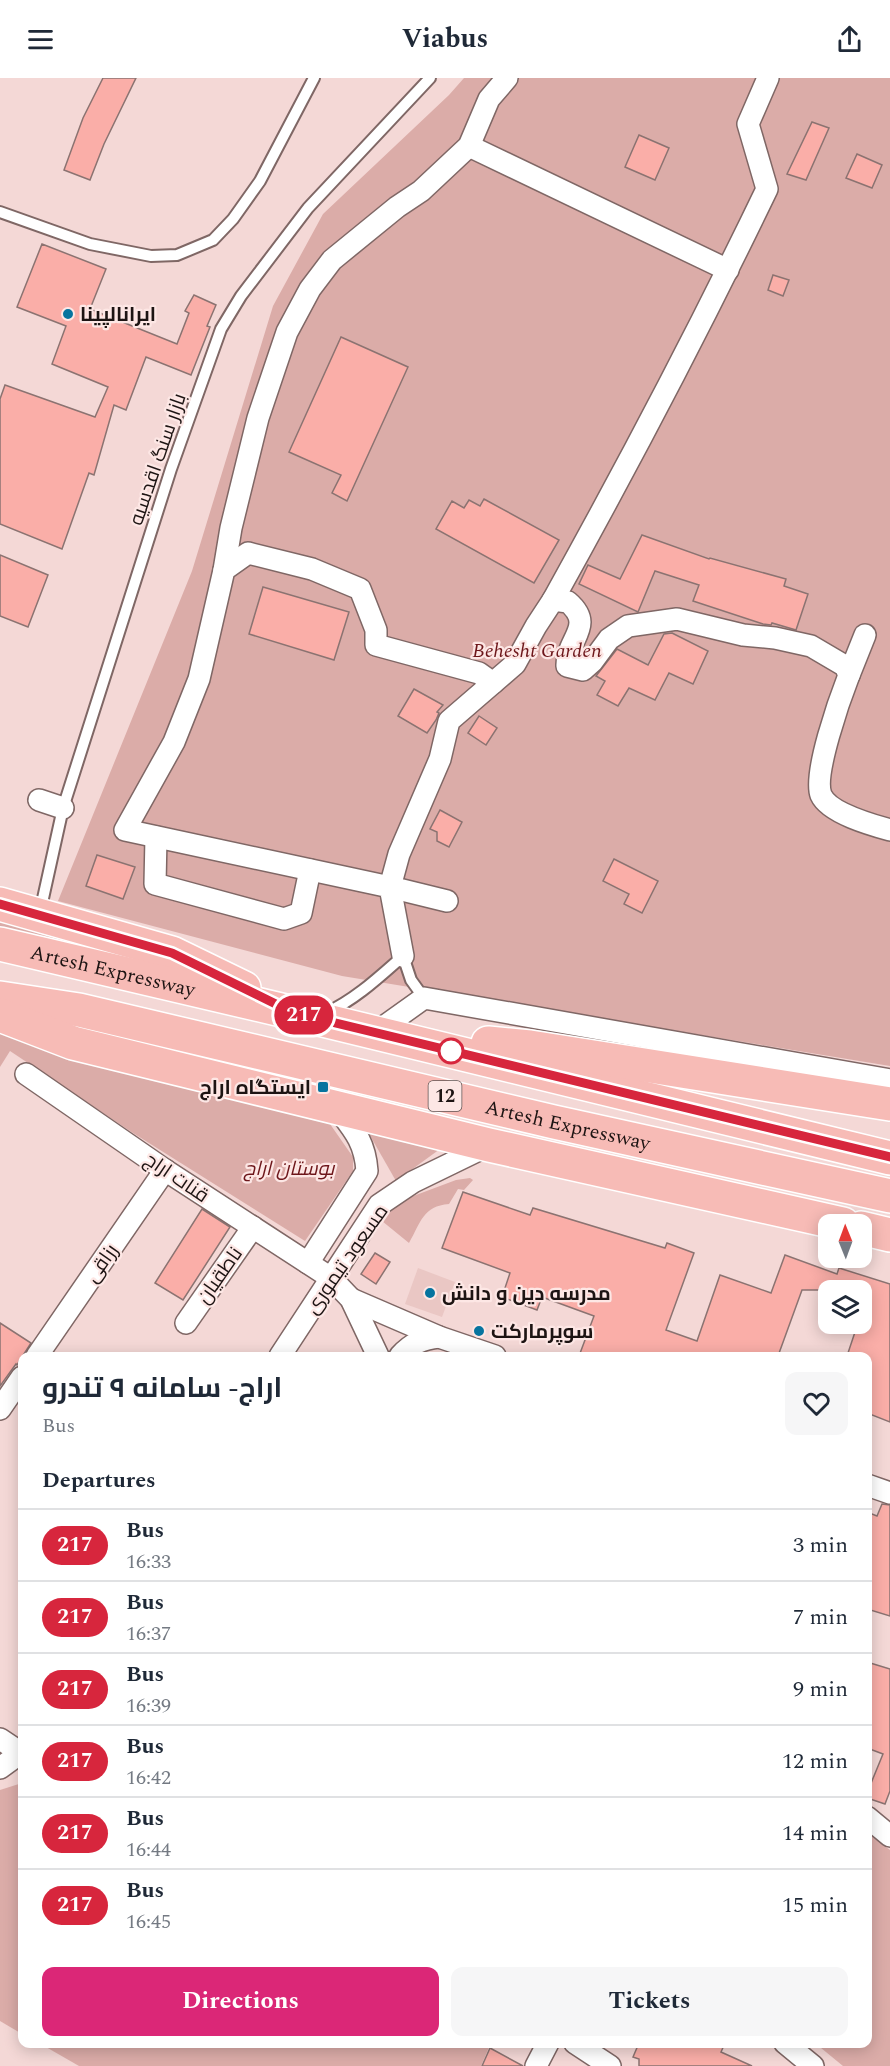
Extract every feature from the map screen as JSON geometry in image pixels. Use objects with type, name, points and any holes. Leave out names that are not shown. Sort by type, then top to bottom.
[{"type":"highway","points":[[0,904],[172,953],[305,1016]]},
{"type":"highway","name":"Artesh Expressway","points":[[0,944],[888,1157]]},
{"type":"highway","name":"Artesh Expressway","points":[[0,998],[79,1010],[554,1122],[890,1196]]},
{"type":"highway","points":[[0,1015],[73,1043],[489,1145],[818,1218]]},
{"type":"highway","points":[[375,1033],[530,1047],[890,1104]]},
{"type":"highway","points":[[489,1145],[554,1122],[607,1172]]},
{"type":"highway","points":[[872,1230],[890,1234]]},
{"type":"street","points":[[447,901],[125,830],[174,742],[195,689],[258,418],[287,332],[310,289],[332,260],[397,207],[421,191],[469,146],[489,99],[507,78]]},
{"type":"street","points":[[403,956],[390,887],[399,854],[440,759],[449,721],[515,664],[611,496],[728,270],[767,189],[748,124],[768,78]]},
{"type":"street","points":[[469,146],[728,270]]},
{"type":"street","points":[[224,570],[248,553],[312,569],[341,581],[360,589],[376,630],[376,645],[478,673],[493,683]]},
{"type":"street","points":[[553,600],[568,602],[580,616],[580,627],[566,656],[567,666],[583,670],[609,639],[628,626],[677,619],[743,635],[775,638],[811,646],[845,666],[849,675]]},
{"type":"street","points":[[865,635],[837,706],[819,782],[822,797],[835,809],[890,830]]},
{"type":"street","points":[[39,800],[63,808]]},
{"type":"street","points":[[156,837],[155,884],[284,919],[301,913],[309,870]]},
{"type":"street","points":[[375,1033],[424,998],[890,1080]]},
{"type":"street","name":"قنات اراج","points":[[26,1074],[165,1170],[331,1278],[351,1299]]},
{"type":"street","name":"مسعود تیموری","points":[[308,1263],[368,1171],[366,1154],[358,1135],[337,1107]]},
{"type":"street","name":"مسعود تیموری","points":[[283,1352],[379,1205],[413,1182],[489,1145]]},
{"type":"street","name":"رزاقی","points":[[40,1352],[165,1170]]},
{"type":"street","name":"ناطقیان","points":[[186,1323],[253,1227]]},
{"type":"street","points":[[351,1299],[438,1336],[484,1352]]},
{"type":"street","points":[[351,1299],[376,1352]]},
{"type":"street","points":[[404,1352],[422,1339],[438,1336]]},
{"type":"street","points":[[0,1409],[18,1383]]},
{"type":"street","points":[[872,1487],[890,1493]]},
{"type":"street","points":[[0,1739],[18,1750]]},
{"type":"street","points":[[0,1768],[18,1755]]},
{"type":"street","points":[[872,1821],[890,1836]]},
{"type":"street","points":[[536,2066],[545,2048]]},
{"type":"street","points":[[583,2048],[610,2066]]},
{"type":"street","points":[[791,2048],[813,2066]]},
{"type":"lane","points":[[0,212],[90,244],[151,256],[177,255],[213,240],[233,219],[260,181],[314,78]]},
{"type":"lane","name":"بازار سنگ اقدسیه","points":[[39,915],[63,808],[171,469],[221,329],[241,296],[308,208],[430,78]]},
{"type":"lane","points":[[305,1016],[343,1005],[403,956],[411,980],[424,998]]},
{"type":"shaded area","name":"مدرسه دین و دانش","points":[[418,1268],[455,1282],[442,1317],[405,1304]]},
{"type":"green space","name":"Behesht Garden","points":[[464,78],[890,78],[890,1066],[342,976],[58,901],[192,571],[273,306],[323,214],[449,95]]},
{"type":"green space","points":[[0,914],[191,975],[0,928]]},
{"type":"green space","name":"بوستان اراج","points":[[0,1028],[60,1056],[330,1124],[353,1157],[353,1171],[305,1241],[133,1133],[10,1051],[0,1067]]},
{"type":"green space","points":[[368,1132],[440,1149],[396,1181]]},
{"type":"green space","points":[[470,1178],[473,1180],[464,1190],[458,1189],[449,1204],[433,1208],[424,1216],[409,1243],[382,1221],[392,1204],[456,1180]]},
{"type":"green space","points":[[18,1784],[18,2032],[0,2021],[0,1790]]},
{"type":"green space","points":[[872,1837],[890,1850],[890,2066],[843,2066],[821,2048],[872,2048]]},
{"type":"green space","points":[[48,2048],[489,2048],[481,2066],[79,2066]]},
{"type":"building","points":[[103,78],[136,78],[104,144],[90,180],[64,170],[83,118]]},
{"type":"building","points":[[812,122],[829,128],[806,180],[787,174]]},
{"type":"building","points":[[639,135],[669,148],[655,180],[625,167]]},
{"type":"building","points":[[857,154],[882,165],[872,188],[846,178]]},
{"type":"building","points":[[42,244],[106,269],[90,309],[177,344],[189,313],[185,311],[194,295],[216,305],[191,375],[146,357],[126,410],[114,405],[94,475],[89,473],[62,549],[0,524],[0,399],[5,385],[95,417],[108,387],[52,364],[66,326],[17,307]]},
{"type":"building","points":[[773,275],[789,280],[783,296],[768,290]]},
{"type":"building","points":[[341,337],[408,367],[347,501],[332,493],[341,475],[289,452]]},
{"type":"building","points":[[484,499],[559,540],[534,583],[436,529],[452,501],[464,508],[469,500],[480,506]]},
{"type":"building","points":[[642,535],[709,559],[786,579],[784,586],[808,594],[796,630],[772,623],[771,625],[763,624],[693,601],[699,585],[655,571],[638,612],[579,584],[588,565],[620,579]]},
{"type":"building","points":[[0,555],[48,575],[28,627],[0,616]]},
{"type":"building","points":[[263,587],[349,612],[334,660],[249,634]]},
{"type":"building","points":[[672,633],[708,651],[693,684],[669,673],[655,700],[629,688],[618,706],[597,695],[605,681],[596,676],[617,649],[648,665],[664,634]]},
{"type":"building","points":[[414,689],[443,705],[427,733],[398,716]]},
{"type":"building","points":[[479,716],[497,728],[486,745],[468,733]]},
{"type":"building","points":[[440,810],[462,822],[449,847],[437,841],[437,832],[430,829]]},
{"type":"building","points":[[97,855],[135,867],[123,899],[86,886]]},
{"type":"building","points":[[614,859],[658,881],[642,913],[624,904],[629,894],[603,881]]},
{"type":"building","points":[[463,1192],[530,1215],[533,1208],[665,1248],[667,1243],[694,1253],[666,1330],[697,1341],[720,1275],[771,1293],[785,1255],[837,1274],[839,1268],[890,1284],[890,1422],[872,1415],[872,1352],[848,1352],[854,1334],[872,1334],[872,1280],[818,1280],[818,1290],[802,1290],[779,1352],[580,1352],[594,1316],[542,1297],[537,1310],[502,1297],[510,1273],[442,1248]]},
{"type":"building","points":[[202,1209],[230,1227],[183,1300],[155,1283]]},
{"type":"building","points":[[375,1253],[390,1262],[376,1284],[361,1274]]},
{"type":"building","points":[[0,1323],[31,1343],[25,1352],[18,1352],[18,1363],[0,1386]]},
{"type":"building","points":[[882,1504],[890,1505],[890,1616],[872,1611],[872,1514],[877,1516]]},
{"type":"building","points":[[872,1664],[890,1669],[890,1791],[885,1804],[872,1800],[872,1781],[883,1754],[872,1750]]},
{"type":"building","points":[[490,2048],[523,2066],[482,2066]]},
{"type":"building","points":[[637,2048],[723,2048],[721,2052],[752,2066],[639,2066],[639,2059],[633,2057]]},
{"type":"bus line","name":"217","points":[[0,904],[172,953],[294,1013],[890,1157]]},
{"type":"place","name":"ایرانالپینا","points":[[68,314]]},
{"type":"place","name":"ایستگاه اراج","points":[[323,1087]]},
{"type":"place","name":"مدرسه دین و دانش","points":[[430,1293]]},
{"type":"place","name":"سوپرمارکت","points":[[479,1331]]}]
